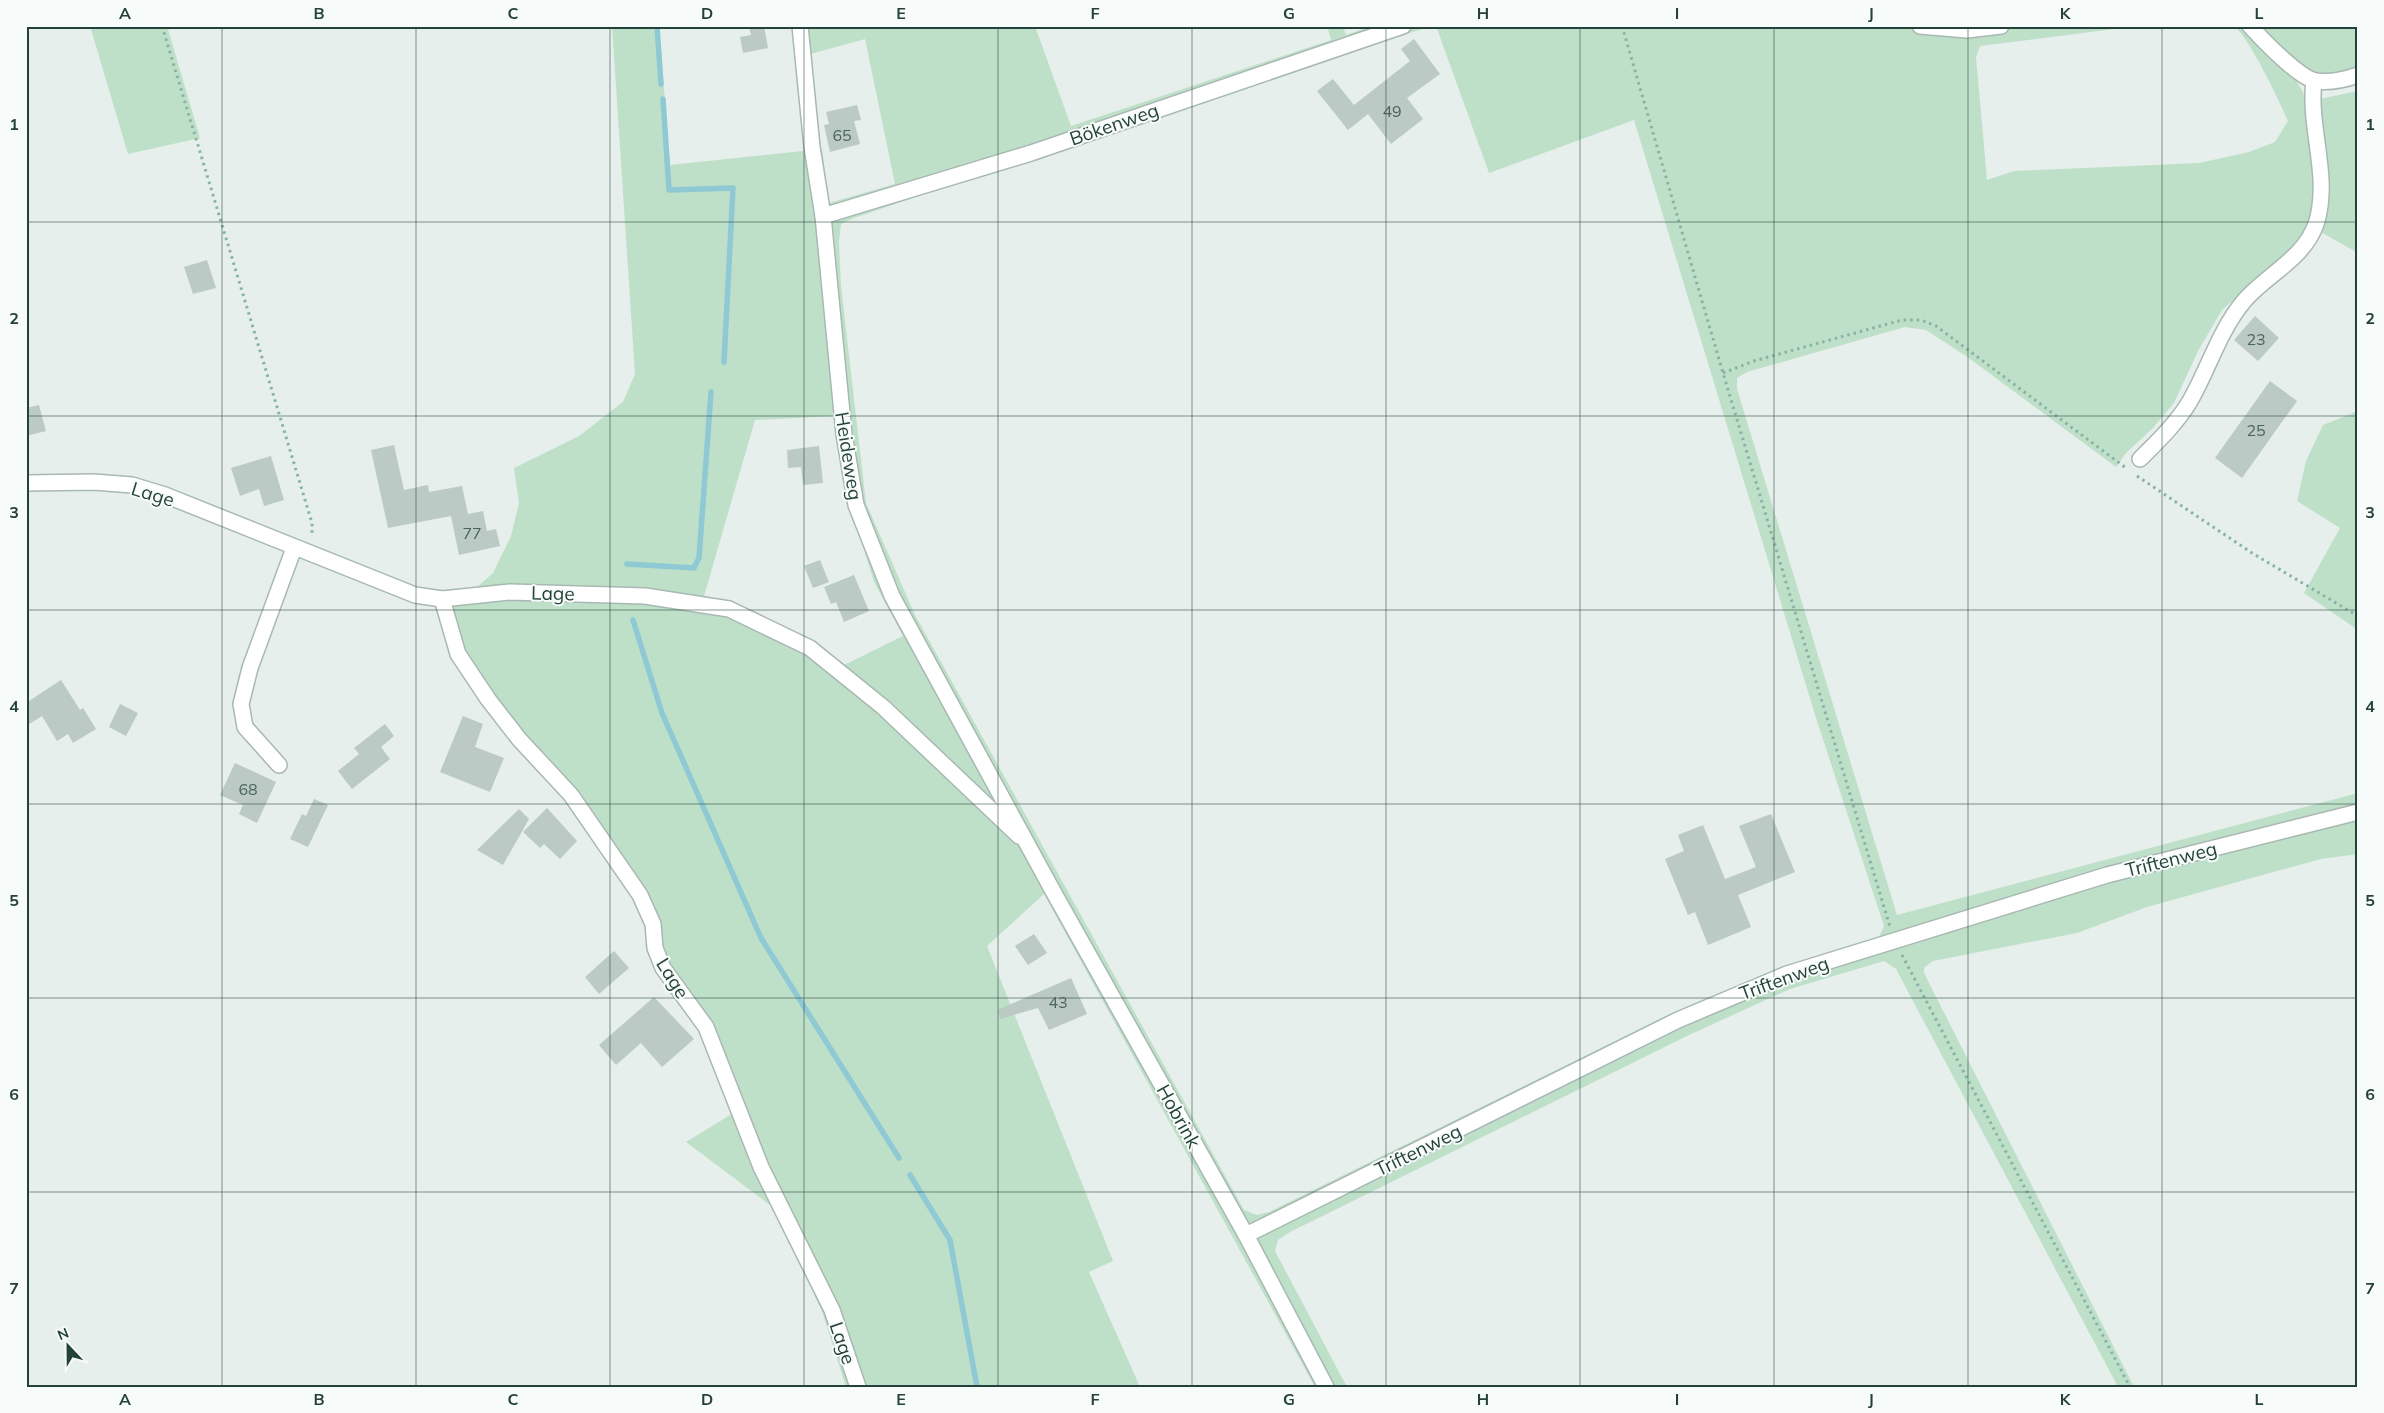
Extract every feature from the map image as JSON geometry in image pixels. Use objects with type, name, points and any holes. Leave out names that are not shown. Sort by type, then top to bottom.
[{"type":"street","name":"Heideweg","points":[[800,26],[812,146],[823,216],[844,434],[856,505],[892,596],[1029,846]]},
{"type":"street","name":"Bökenweg","points":[[823,216],[1031,153],[1403,26]]},
{"type":"street","points":[[1920,26],[1967,30],[2002,26]]},
{"type":"street","points":[[2250,26],[2278,56],[2314,81],[2342,81],[2358,75]]},
{"type":"street","points":[[2140,458],[2167,432],[2190,402],[2231,317],[2248,296],[2305,246],[2317,221],[2322,180],[2312,113],[2314,81]]},
{"type":"street","name":"Lage","points":[[26,483],[94,482],[132,485],[165,495],[414,595],[442,599],[510,592],[645,596],[729,609],[810,648],[882,707],[1029,846]]},
{"type":"street","points":[[279,765],[245,727],[240,704],[250,668],[294,548]]},
{"type":"street","name":"Lage","points":[[442,599],[458,654],[483,691],[519,738],[571,795],[640,895],[653,924],[655,948],[663,968],[706,1027],[761,1167],[832,1310],[858,1387]]},
{"type":"street","name":"Triftenweg","points":[[1246,1235],[1678,1020],[1787,974],[2107,875],[2358,812]]},
{"type":"street","name":"Hobrink","points":[[1029,846],[1246,1235],[1326,1387]]},
{"type":"path","points":[[162,26],[312,522],[313,556]]},
{"type":"path","points":[[1622,26],[1723,373],[1895,942],[2130,1387]]},
{"type":"path","points":[[1723,373],[1754,362],[1902,320],[1921,320],[1936,326],[2128,469]]},
{"type":"path","points":[[2135,474],[2252,553],[2358,616]]},
{"type":"green space","points":[[90,26],[167,26],[200,138],[128,154]]},
{"type":"green space","points":[[612,26],[659,26],[670,165],[822,149],[829,203],[895,184],[865,39],[796,58],[792,26],[1035,26],[1071,126],[1331,40],[1327,26],[1343,26],[1346,35],[1371,26],[1432,26],[1297,68],[841,224],[839,242],[841,286],[866,503],[915,615],[1244,1210],[1257,1215],[1269,1212],[1674,1012],[1777,971],[1879,937],[1884,926],[1816,718],[1634,120],[1489,173],[1436,26],[2138,26],[1980,46],[1976,57],[1987,180],[2014,171],[2199,163],[2249,152],[2275,142],[2288,121],[2256,56],[2234,26],[2358,26],[2358,72],[2294,77],[2303,92],[2305,102],[2358,91],[2358,253],[2319,231],[2307,227],[2292,249],[2222,310],[2198,351],[2174,403],[2153,428],[2126,453],[2116,467],[1966,356],[1926,330],[1905,327],[1747,372],[1737,378],[1737,389],[1897,915],[2358,793],[2358,854],[2321,859],[2147,907],[2077,933],[1933,961],[1924,968],[1929,983],[2134,1387],[2118,1387],[1896,969],[1884,961],[1790,989],[1689,1035],[1290,1232],[1278,1240],[1275,1251],[1347,1387],[1315,1387],[1044,894],[987,946],[1113,1261],[1089,1272],[1140,1387],[846,1387],[822,1311],[774,1208],[686,1142],[735,1112],[702,1030],[636,898],[572,805],[513,745],[451,659],[437,605],[458,604],[493,573],[511,536],[519,503],[514,468],[579,436],[623,402],[635,374]],"holes":[[[835,416],[850,504],[874,582],[903,636],[842,666],[731,603],[704,596],[755,420]]]},
{"type":"green space","points":[[2358,411],[2358,630],[2304,593],[2340,528],[2297,501],[2306,461],[2323,425]]},
{"type":"building","points":[[749,26],[764,26],[768,48],[743,53],[740,37],[751,35]]},
{"type":"building","points":[[1414,39],[1440,74],[1407,98],[1423,119],[1391,144],[1368,114],[1348,130],[1317,91],[1333,79],[1354,105],[1410,61],[1401,49]]},
{"type":"building","points":[[857,105],[861,120],[854,121],[860,144],[830,152],[824,125],[829,124],[826,112]]},
{"type":"building","points":[[207,260],[216,288],[193,294],[184,267]]},
{"type":"building","points":[[2255,316],[2279,338],[2258,361],[2234,340]]},
{"type":"building","points":[[2270,381],[2297,401],[2242,478],[2215,458]]},
{"type":"building","points":[[39,405],[46,431],[26,436],[26,408]]},
{"type":"building","points":[[394,445],[404,490],[428,485],[429,492],[462,486],[468,514],[483,511],[487,531],[496,529],[500,546],[459,555],[451,516],[388,528],[371,450]]},
{"type":"building","points":[[819,446],[823,483],[803,485],[801,467],[788,468],[787,450]]},
{"type":"building","points":[[271,456],[284,500],[264,506],[259,489],[240,496],[231,468]]},
{"type":"building","points":[[820,560],[829,582],[813,588],[804,566]]},
{"type":"building","points":[[854,575],[869,611],[844,622],[836,602],[831,604],[824,587]]},
{"type":"building","points":[[61,680],[80,710],[83,708],[96,729],[73,743],[68,734],[57,741],[42,716],[26,726],[26,703]]},
{"type":"building","points":[[120,704],[138,713],[126,736],[109,727]]},
{"type":"building","points":[[463,716],[483,724],[475,747],[504,758],[490,792],[440,772]]},
{"type":"building","points":[[385,724],[394,736],[381,747],[390,759],[352,789],[338,771],[359,754],[354,748]]},
{"type":"building","points":[[235,763],[276,782],[257,823],[239,814],[243,805],[220,795]]},
{"type":"building","points":[[314,799],[328,805],[308,847],[290,839],[302,814],[306,816]]},
{"type":"building","points":[[547,808],[577,841],[560,859],[544,844],[540,848],[523,832]]},
{"type":"building","points":[[519,809],[529,819],[503,865],[477,850]]},
{"type":"building","points":[[1771,814],[1795,872],[1738,895],[1751,927],[1708,945],[1695,912],[1688,915],[1665,859],[1684,851],[1678,835],[1703,825],[1725,879],[1756,867],[1739,826]]},
{"type":"building","points":[[1034,934],[1047,953],[1028,965],[1015,946]]},
{"type":"building","points":[[614,951],[629,968],[599,994],[585,977]]},
{"type":"building","points":[[1071,978],[1087,1014],[1049,1030],[1038,1008],[1000,1019],[997,1010]]},
{"type":"building","points":[[654,997],[694,1039],[662,1067],[641,1043],[616,1065],[599,1045]]},
{"type":"waterway","points":[[657,26],[661,84]]},
{"type":"waterway","points":[[663,99],[669,190],[733,188],[724,362]]},
{"type":"waterway","points":[[627,564],[694,568],[699,558],[711,392]]},
{"type":"waterway","points":[[633,620],[662,713],[761,938],[899,1158]]},
{"type":"waterway","points":[[910,1175],[950,1240],[977,1387]]}]
